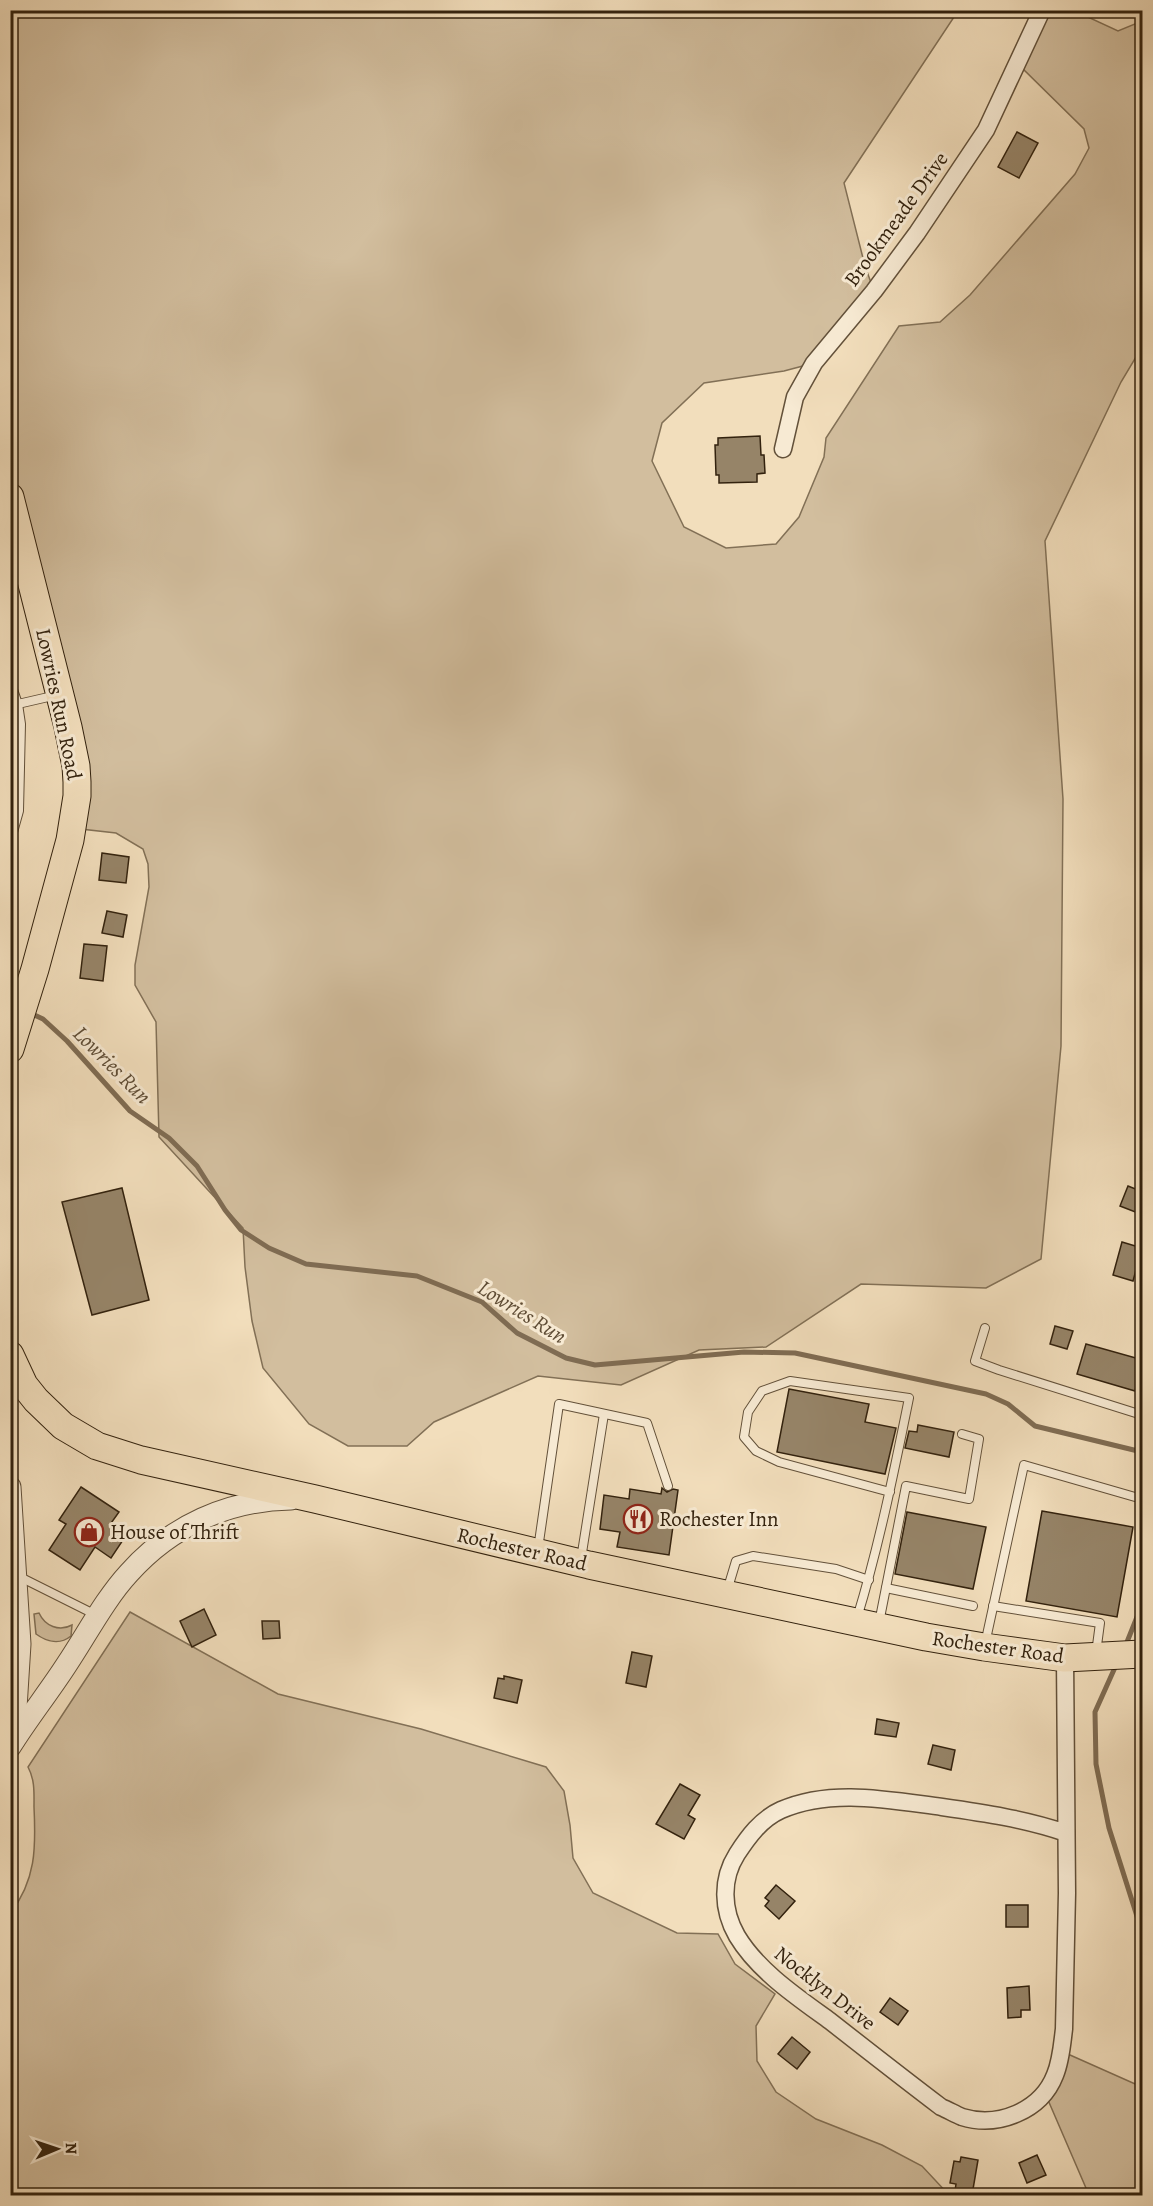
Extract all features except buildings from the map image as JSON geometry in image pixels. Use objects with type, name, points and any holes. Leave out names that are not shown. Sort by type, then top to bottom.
[{"type":"main road","name":"Lowries Run Road","points":[[10,497],[60,694],[76,766],[77,796],[61,877],[10,1049]]},
{"type":"main road","points":[[10,1355],[24,1385],[36,1400],[63,1426],[97,1446],[171,1468],[315,1499]]},
{"type":"main road","name":"Rochester Road","points":[[315,1499],[580,1563],[984,1647],[1065,1658],[1121,1656]]},
{"type":"street","name":"Brookmeade Drive","points":[[783,449],[795,397],[814,363],[874,291],[917,233],[986,130],[1042,10]]},
{"type":"street","points":[[10,1487],[20,1644],[12,1744]]},
{"type":"street","name":"Rochester Road","points":[[12,1744],[127,1574],[150,1551],[180,1529],[213,1513],[242,1504],[315,1499]]},
{"type":"street","name":"Nocklyn Drive","points":[[1065,1658],[1067,1956],[1061,2052],[1055,2075],[1045,2093],[1033,2106],[1019,2114],[982,2120],[963,2117],[941,2107],[753,1960],[728,1917],[725,1892],[728,1868],[743,1844],[761,1823],[778,1811],[796,1804],[820,1799],[858,1797],[901,1801],[995,1815],[1043,1825],[1066,1833]]},
{"type":"lane","points":[[10,681],[18,705],[21,724],[19,811],[10,843]]},
{"type":"lane","points":[[18,705],[60,694]]},
{"type":"lane","points":[[985,1328],[975,1361],[1143,1415]]},
{"type":"lane","points":[[867,1624],[869,1580],[890,1492],[909,1398],[790,1381],[762,1391],[748,1412],[744,1437],[756,1451],[779,1462],[890,1492]]},
{"type":"lane","points":[[538,1552],[559,1404],[647,1423],[668,1486]]},
{"type":"lane","points":[[580,1563],[603,1414]]},
{"type":"lane","points":[[867,1624],[886,1588],[906,1486],[969,1498],[980,1439],[962,1434]]},
{"type":"lane","points":[[984,1647],[1024,1465],[1143,1499]]},
{"type":"lane","points":[[727,1594],[736,1560],[753,1556],[836,1569],[869,1580]]},
{"type":"lane","points":[[17,1576],[98,1616]]},
{"type":"lane","points":[[886,1588],[973,1606]]},
{"type":"lane","points":[[993,1606],[1100,1623],[1121,1656]]},
{"type":"shaded area","points":[[10,11],[958,11],[844,183],[865,266],[874,291],[814,363],[784,371],[704,383],[662,423],[652,461],[684,527],[726,548],[776,544],[799,517],[824,457],[826,438],[899,326],[940,322],[970,295],[1075,174],[1089,148],[1084,129],[1017,63],[1042,11],[1075,11],[1118,31],[1142,21],[1142,347],[1121,382],[1045,541],[1063,799],[1061,1046],[1041,1259],[986,1288],[861,1284],[766,1347],[699,1350],[621,1385],[538,1376],[434,1422],[407,1446],[348,1446],[309,1424],[263,1368],[252,1321],[243,1228],[159,1137],[156,1022],[135,985],[135,965],[149,887],[148,864],[143,849],[116,833],[72,828],[75,811],[11,497]]},
{"type":"shaded area","points":[[130,1612],[278,1694],[421,1729],[546,1767],[564,1791],[573,1858],[593,1893],[677,1933],[718,1934],[735,1964],[775,1994],[756,2026],[757,2061],[776,2092],[816,2119],[882,2145],[922,2166],[949,2195],[11,2195],[10,1914],[19,1901],[30,1876],[34,1850],[34,1787],[28,1767]]},
{"type":"shaded area","points":[[39,1613],[45,1621],[57,1628],[72,1625],[71,1636],[62,1641],[54,1641],[36,1634],[34,1614]]},
{"type":"shaded area","points":[[1061,2051],[1142,2087],[1142,2195],[1089,2195],[1045,2093]]},
{"type":"waterway","name":"Lowries Run","points":[[30,1013],[43,1019],[67,1041],[130,1111],[169,1138],[197,1166],[225,1210],[241,1230],[269,1248],[306,1264],[417,1276],[482,1302],[517,1333],[566,1358],[595,1365],[744,1352],[795,1353],[986,1394],[1008,1404],[1035,1426],[1142,1452]]},
{"type":"waterway","points":[[1125,1647],[1141,1607],[1142,1597]]},
{"type":"waterway","points":[[1117,1663],[1095,1712],[1096,1764],[1109,1828],[1142,1932]]},
{"type":"place","name":"Rochester Inn","points":[[638,1519]]},
{"type":"place","name":"House of Thrift","points":[[89,1532]]}]
